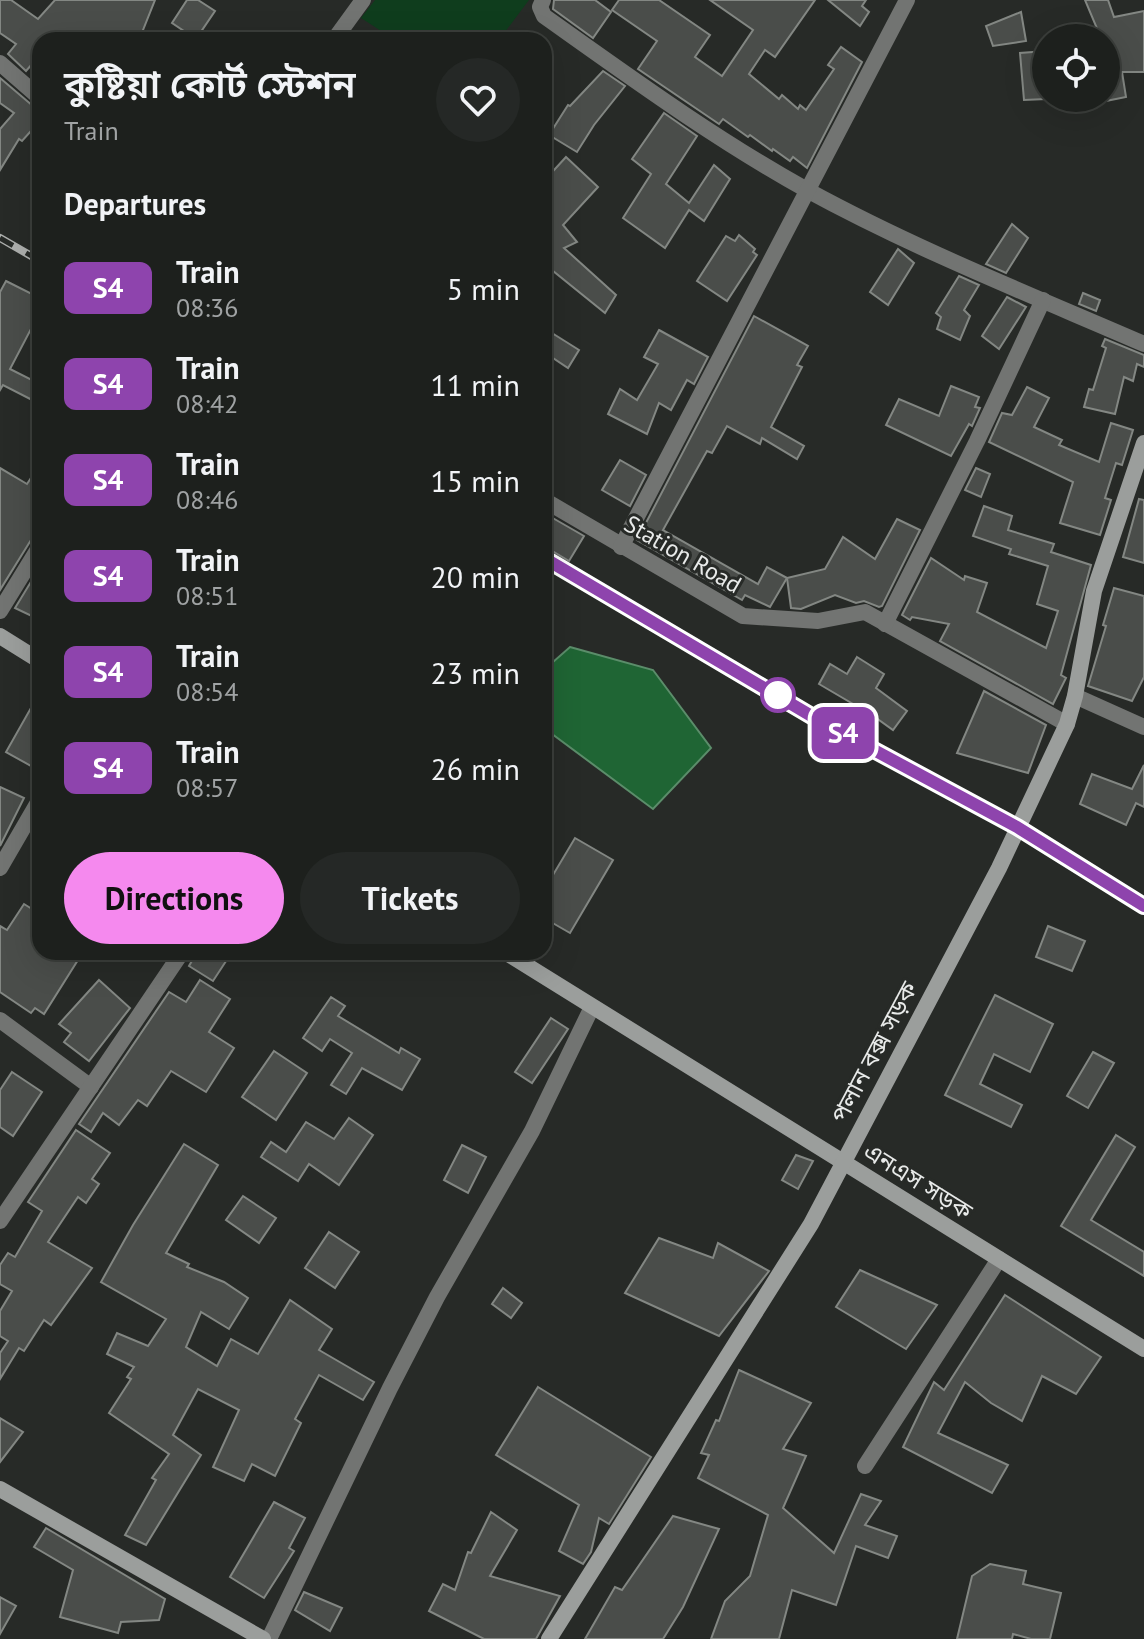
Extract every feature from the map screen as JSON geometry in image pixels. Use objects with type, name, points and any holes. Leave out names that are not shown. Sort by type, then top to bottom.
[{"type":"main road","name":"পলান বক্স সড়ক","points":[[549,1639],[811,1224],[999,868],[1067,724],[1094,591],[1144,443]]},
{"type":"main road","points":[[0,636],[32,656]]},
{"type":"main road","name":"এনএস সড়ক","points":[[518,960],[1144,1349]]},
{"type":"main road","points":[[0,1489],[263,1639]]},
{"type":"street","points":[[340,32],[363,0]]},
{"type":"street","points":[[543,0],[540,7],[544,16],[708,132],[810,191],[952,260],[1144,344]]},
{"type":"street","points":[[621,547],[810,191],[907,0]]},
{"type":"street","points":[[0,63],[32,91]]},
{"type":"street","points":[[885,624],[977,441],[1043,300]]},
{"type":"street","name":"Station Road","points":[[552,505],[743,616],[818,621],[865,612],[1067,724]]},
{"type":"street","points":[[0,611],[32,559]]},
{"type":"street","points":[[1075,696],[1144,727]]},
{"type":"street","points":[[0,868],[32,813]]},
{"type":"street","points":[[0,1221],[177,960]]},
{"type":"street","points":[[269,1639],[396,1375],[532,1131],[592,1007]]},
{"type":"street","points":[[0,1020],[91,1087]]},
{"type":"street","points":[[865,1466],[999,1259]]},
{"type":"shaded area","points":[[375,0],[529,0],[505,32],[383,32],[361,18]]},
{"type":"shaded area","points":[[570,647],[653,670],[711,748],[653,809],[552,734],[552,663]]},
{"type":"building","points":[[0,0],[11,0],[38,19],[55,0],[155,0],[142,32],[32,32],[32,64],[26,71],[8,54],[16,44],[0,33]]},
{"type":"building","points":[[187,0],[198,0],[215,11],[201,32],[186,32],[172,23]]},
{"type":"building","points":[[554,0],[595,0],[611,12],[593,38],[553,9]]},
{"type":"building","points":[[619,0],[659,0],[710,35],[695,57],[722,76],[753,30],[710,0],[815,0],[775,57],[765,50],[749,74],[779,99],[782,95],[798,109],[800,105],[806,110],[834,69],[828,65],[841,47],[862,62],[807,168],[793,157],[790,161],[750,135],[748,137],[723,119],[719,124],[638,69],[657,41],[612,10]]},
{"type":"building","points":[[828,0],[866,0],[862,6],[869,12],[860,26]]},
{"type":"building","points":[[1085,0],[1108,0],[1114,17],[1144,11],[1144,72],[1122,72],[1126,97],[1120,98],[1120,24],[1095,24]]},
{"type":"building","points":[[1021,12],[1026,41],[993,46],[986,26]]},
{"type":"building","points":[[1032,52],[1032,100],[1024,100],[1020,53]]},
{"type":"building","points":[[603,71],[625,86],[577,152],[552,137],[552,130]]},
{"type":"building","points":[[0,78],[32,105],[32,130],[22,141],[19,139],[0,170],[0,129],[14,113],[0,103]]},
{"type":"building","points":[[664,113],[697,136],[666,184],[689,203],[714,165],[730,179],[704,221],[689,210],[665,248],[623,218],[651,174],[632,159]]},
{"type":"building","points":[[566,157],[598,187],[563,225],[577,242],[564,248],[616,295],[605,313],[552,272],[552,172]]},
{"type":"building","points":[[1012,224],[1028,238],[1006,273],[986,264]]},
{"type":"building","points":[[739,235],[755,249],[753,252],[757,255],[727,301],[697,281],[726,236],[735,241]]},
{"type":"building","points":[[898,249],[914,263],[888,305],[870,292]]},
{"type":"building","points":[[959,276],[979,285],[964,310],[970,316],[960,340],[937,329],[941,317],[936,313]]},
{"type":"building","points":[[6,281],[32,294],[32,327],[10,369],[32,380],[32,400],[3,385],[0,390],[0,292]]},
{"type":"building","points":[[1083,293],[1100,300],[1096,311],[1079,304]]},
{"type":"building","points":[[1007,297],[1026,307],[999,349],[982,336]]},
{"type":"building","points":[[754,316],[808,346],[797,365],[802,367],[771,427],[804,446],[797,459],[762,438],[760,444],[727,426],[712,453],[707,451],[663,530],[758,584],[767,567],[787,578],[770,607],[745,595],[742,600],[637,540]]},
{"type":"building","points":[[659,330],[708,357],[694,384],[687,380],[671,410],[659,403],[647,434],[608,414],[620,389],[637,400],[658,364],[644,357]]},
{"type":"building","points":[[552,333],[579,350],[568,368],[552,357]]},
{"type":"building","points":[[1105,339],[1144,355],[1144,367],[1137,364],[1133,381],[1124,377],[1115,414],[1084,407],[1089,389],[1093,390],[1106,348],[1102,346]]},
{"type":"building","points":[[951,386],[979,397],[975,407],[980,408],[972,426],[969,424],[951,456],[886,425],[899,399],[939,416]]},
{"type":"building","points":[[1027,387],[1049,398],[1034,427],[1062,440],[1059,445],[1099,462],[1111,423],[1133,430],[1122,465],[1116,463],[1105,498],[1111,500],[1100,535],[1060,523],[1073,482],[989,442],[1002,413],[1012,415]]},
{"type":"building","points":[[620,460],[646,475],[630,506],[602,490]]},
{"type":"building","points":[[0,468],[27,484],[32,476],[32,539],[0,590]]},
{"type":"building","points":[[976,468],[990,474],[981,497],[965,490]]},
{"type":"building","points":[[1139,499],[1144,500],[1144,563],[1123,557]]},
{"type":"building","points":[[984,506],[1012,516],[1008,530],[1054,544],[1051,552],[1091,565],[1061,675],[1066,678],[1053,704],[940,641],[949,624],[912,617],[910,620],[902,615],[931,558],[964,580],[965,576],[987,583],[977,612],[1046,648],[1058,611],[1037,604],[1048,566],[1009,554],[1011,549],[973,536]]},
{"type":"building","points":[[552,518],[584,536],[569,561],[552,551]]},
{"type":"building","points":[[897,519],[920,530],[882,606],[864,601],[856,603],[835,595],[801,609],[791,608],[787,578],[825,569],[843,537],[875,559]]},
{"type":"building","points":[[32,580],[32,616],[15,608]]},
{"type":"building","points":[[1114,588],[1144,596],[1144,677],[1132,701],[1088,686]]},
{"type":"building","points":[[857,657],[884,674],[876,688],[907,711],[893,730],[861,707],[819,684],[830,664],[847,674]]},
{"type":"building","points":[[984,691],[1046,725],[1028,773],[957,753]]},
{"type":"building","points":[[32,706],[32,767],[6,752]]},
{"type":"building","points":[[1144,765],[1144,807],[1136,803],[1126,825],[1080,804],[1092,774],[1132,789]]},
{"type":"building","points":[[0,787],[24,798],[0,846]]},
{"type":"building","points":[[575,838],[613,860],[570,933],[552,923],[552,877]]},
{"type":"building","points":[[24,904],[32,909],[32,960],[78,960],[44,1014],[35,1008],[31,1013],[0,992],[0,926],[7,930]]},
{"type":"building","points":[[1048,926],[1085,941],[1072,971],[1036,957]]},
{"type":"building","points":[[192,960],[227,960],[213,981],[189,966]]},
{"type":"building","points":[[99,980],[130,1008],[89,1061],[64,1042],[71,1033],[59,1024]]},
{"type":"building","points":[[200,980],[230,999],[209,1032],[234,1048],[206,1092],[171,1071],[147,1106],[138,1100],[119,1125],[103,1113],[91,1132],[79,1124],[169,992],[186,1002]]},
{"type":"building","points":[[995,995],[1053,1024],[1030,1072],[994,1054],[980,1084],[1022,1105],[1011,1127],[945,1095]]},
{"type":"building","points":[[331,997],[345,1006],[338,1016],[399,1053],[401,1048],[420,1059],[402,1090],[362,1068],[346,1094],[331,1085],[352,1053],[330,1039],[322,1051],[303,1038]]},
{"type":"building","points":[[551,1018],[568,1029],[532,1083],[515,1072]]},
{"type":"building","points":[[274,1051],[307,1073],[276,1120],[242,1097]]},
{"type":"building","points":[[1093,1052],[1114,1063],[1088,1108],[1067,1096]]},
{"type":"building","points":[[12,1072],[42,1092],[13,1136],[0,1127],[0,1090]]},
{"type":"building","points":[[349,1118],[373,1135],[339,1185],[309,1164],[298,1181],[261,1157],[271,1142],[286,1152],[306,1122],[334,1139]]},
{"type":"building","points":[[76,1130],[110,1153],[92,1179],[99,1184],[86,1203],[78,1197],[48,1242],[92,1268],[51,1325],[44,1320],[24,1351],[19,1348],[0,1379],[0,1353],[8,1341],[0,1336],[0,1311],[12,1291],[0,1284],[0,1265],[8,1253],[15,1257],[42,1211],[28,1202]]},
{"type":"building","points":[[1116,1135],[1135,1147],[1091,1220],[1144,1252],[1144,1276],[1061,1226]]},
{"type":"building","points":[[184,1144],[218,1165],[166,1253],[189,1264],[187,1267],[224,1282],[248,1298],[229,1329],[201,1312],[186,1347],[217,1366],[231,1339],[258,1354],[290,1300],[332,1329],[319,1350],[374,1382],[363,1400],[319,1375],[295,1419],[301,1423],[275,1476],[252,1464],[244,1481],[213,1467],[239,1410],[198,1389],[173,1435],[201,1455],[146,1545],[125,1535],[156,1480],[152,1478],[169,1454],[109,1413],[131,1379],[127,1377],[134,1367],[107,1354],[117,1333],[148,1346],[166,1319],[101,1282]]},
{"type":"building","points":[[462,1145],[486,1157],[468,1193],[444,1180]]},
{"type":"building","points":[[796,1155],[813,1161],[798,1189],[782,1180]]},
{"type":"building","points":[[243,1196],[276,1218],[259,1243],[226,1220]]},
{"type":"building","points":[[329,1232],[359,1252],[335,1288],[305,1268]]},
{"type":"building","points":[[659,1238],[713,1258],[718,1243],[769,1271],[719,1336],[625,1293]]},
{"type":"building","points":[[860,1270],[937,1305],[906,1349],[836,1307]]},
{"type":"building","points":[[503,1288],[522,1303],[511,1318],[492,1304]]},
{"type":"building","points":[[1005,1295],[1101,1357],[1076,1394],[1042,1376],[1022,1421],[991,1403],[965,1382],[938,1433],[1008,1465],[992,1493],[903,1447],[934,1382],[944,1390]]},
{"type":"building","points":[[739,1370],[811,1403],[783,1449],[806,1456],[783,1508],[834,1553],[861,1494],[881,1501],[865,1525],[897,1536],[888,1558],[856,1546],[836,1605],[792,1590],[779,1639],[711,1639],[725,1601],[750,1576],[768,1515],[698,1478],[709,1455],[701,1453],[716,1420],[719,1421]]},
{"type":"building","points":[[538,1387],[651,1457],[609,1524],[599,1518],[591,1552],[583,1564],[559,1551],[579,1505],[496,1455]]},
{"type":"building","points":[[0,1418],[23,1432],[0,1462]]},
{"type":"building","points":[[274,1502],[305,1518],[289,1548],[294,1551],[264,1598],[230,1577]]},
{"type":"building","points":[[491,1512],[517,1530],[490,1576],[560,1596],[536,1639],[484,1639],[429,1611],[443,1584],[455,1590],[468,1552],[471,1553]]},
{"type":"building","points":[[673,1516],[719,1529],[683,1607],[663,1639],[585,1639],[615,1587],[622,1590]]},
{"type":"building","points":[[46,1528],[165,1599],[159,1620],[121,1622],[118,1633],[60,1617],[73,1570],[34,1547]]},
{"type":"building","points":[[990,1564],[1026,1571],[1023,1584],[1061,1593],[1050,1639],[1031,1639],[1013,1634],[1012,1639],[957,1639],[972,1576]]},
{"type":"building","points":[[304,1592],[342,1608],[330,1631],[295,1610]]},
{"type":"building","points":[[0,1597],[16,1606],[0,1634]]},
{"type":"railway","points":[[0,238],[32,256]]},
{"type":"railway","points":[[552,563],[820,721],[1017,827],[1144,906]]},
{"type":"train","name":"S4","points":[[552,563],[820,721],[1017,827],[1144,906]]}]
